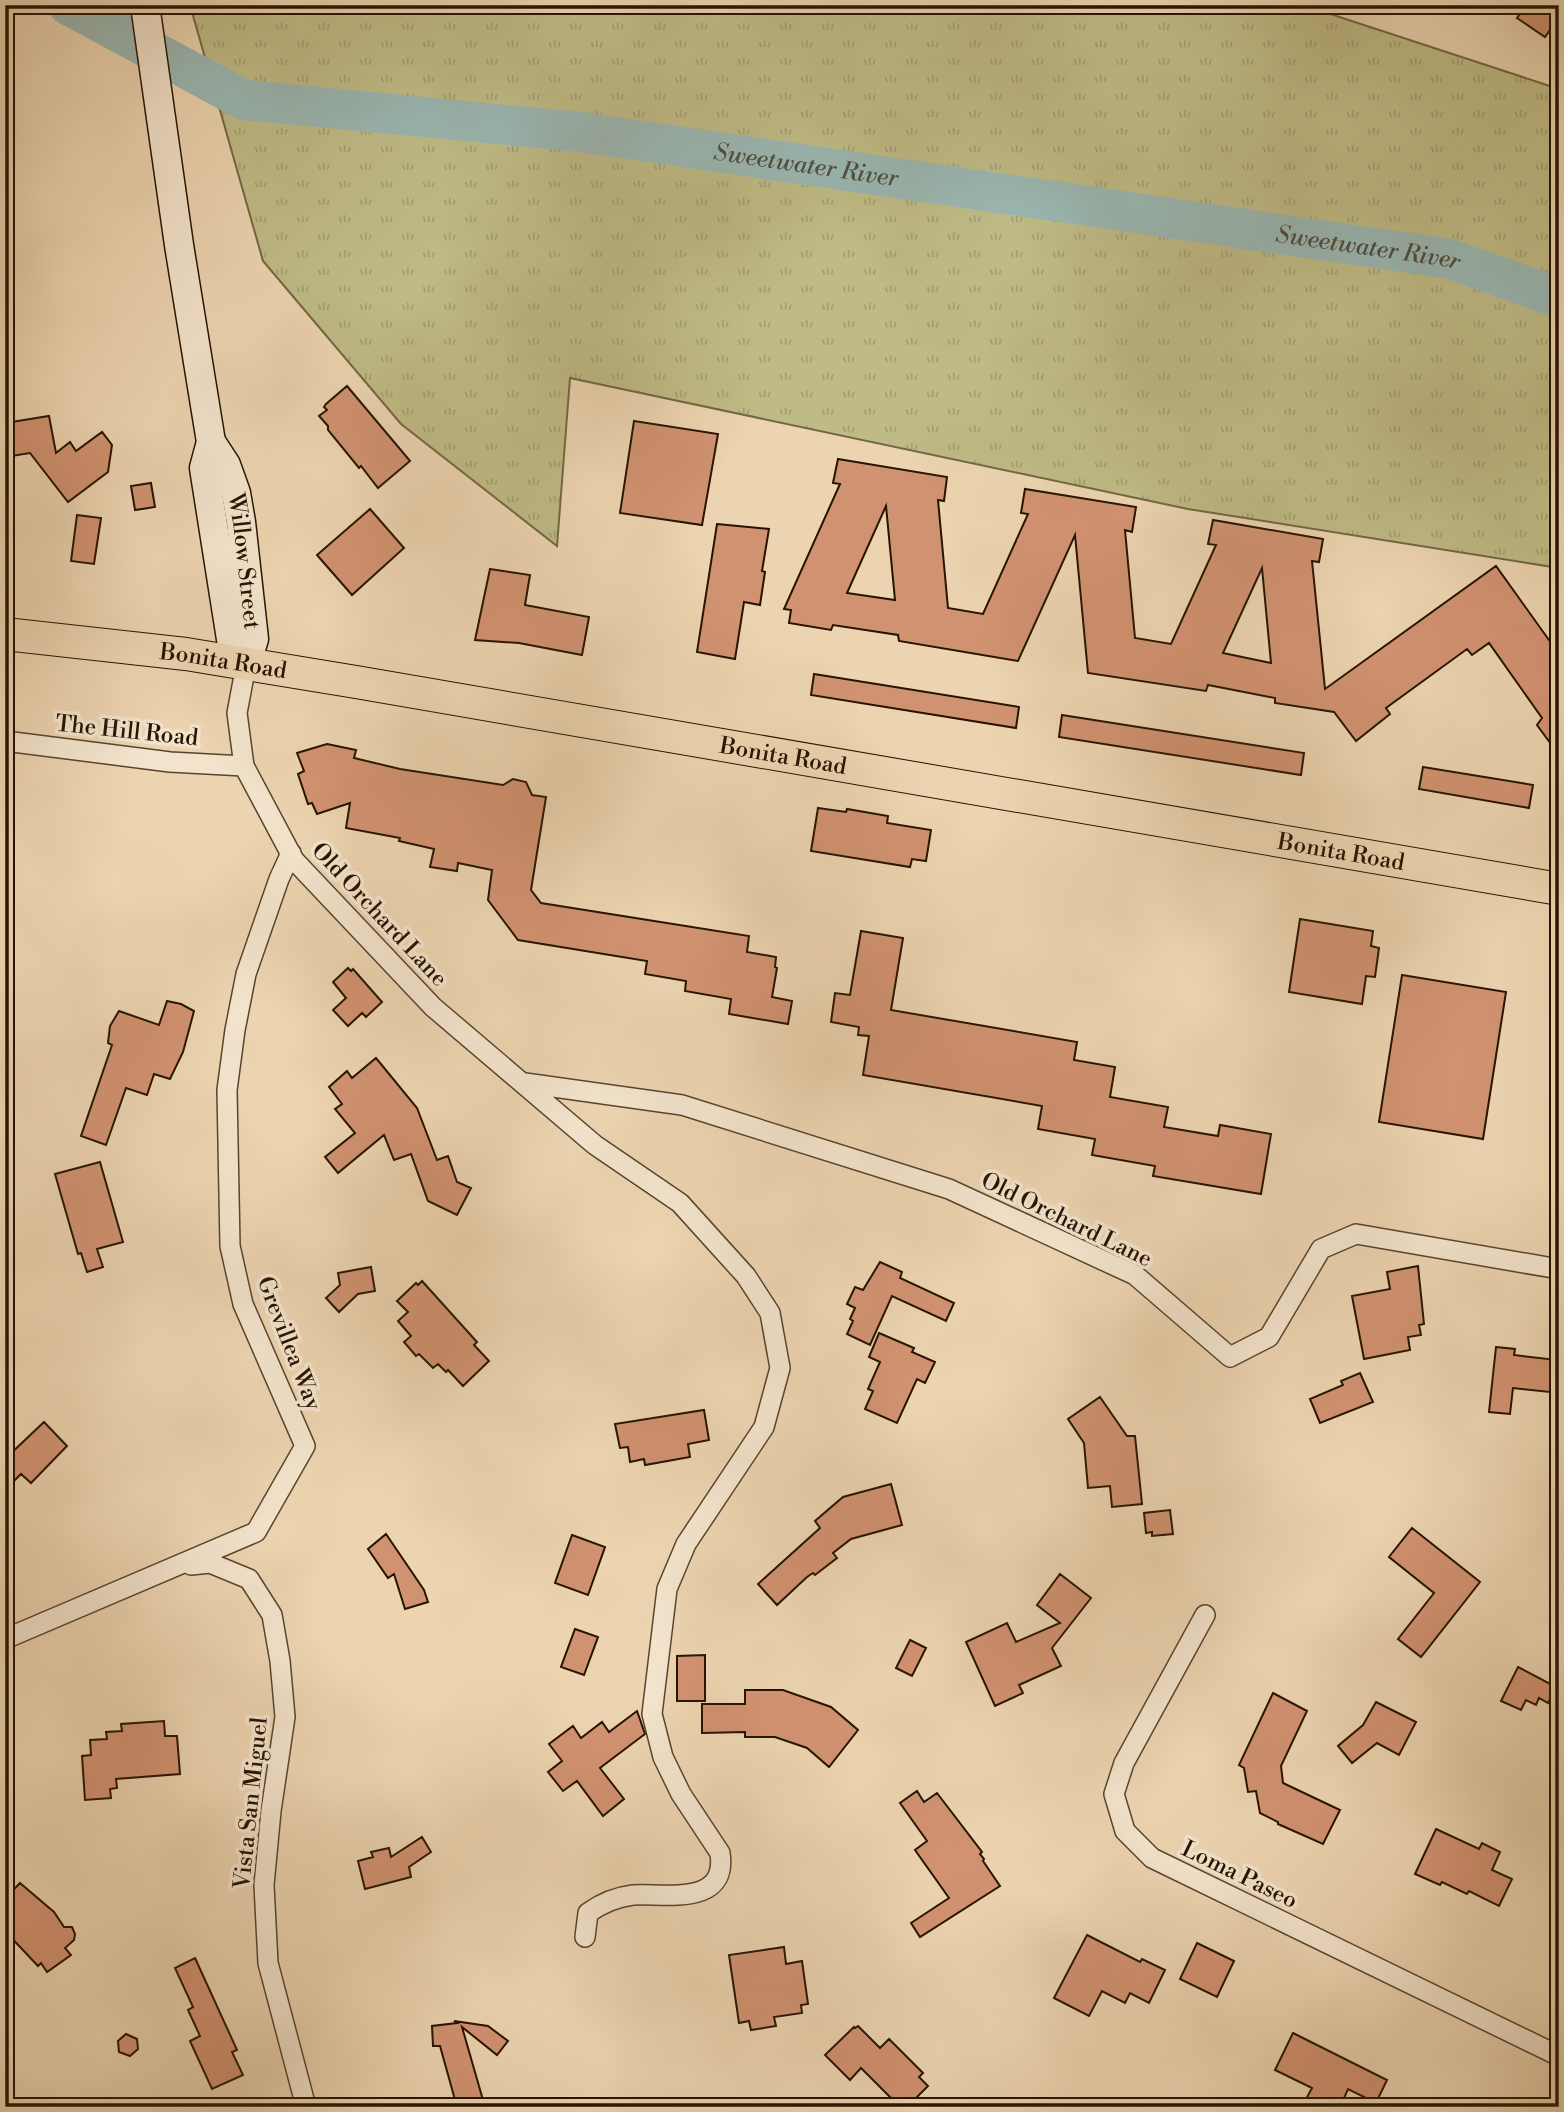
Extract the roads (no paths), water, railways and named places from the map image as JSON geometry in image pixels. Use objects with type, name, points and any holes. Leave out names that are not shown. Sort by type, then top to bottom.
[{"type":"main road","name":"Willow Street","points":[[145,5],[179,245],[211,442],[204,468],[231,639],[246,665]]},
{"type":"main road","name":"Bonita Road","points":[[5,634],[186,654],[1559,888]]},
{"type":"street","name":"Old Orchard Lane","points":[[246,665],[237,713],[244,766],[294,860],[433,1007],[595,1145],[680,1203],[746,1276],[770,1313],[780,1368],[764,1427],[686,1544],[667,1589],[652,1714],[663,1757],[681,1794],[720,1853],[722,1864],[716,1880],[696,1894],[667,1897],[634,1895],[601,1904],[588,1913],[585,1937]]},
{"type":"street","name":"The Hill Road","points":[[5,741],[170,762],[244,766]]},
{"type":"street","name":"Grevillea Way","points":[[5,1639],[256,1532],[305,1446],[243,1304],[230,1246],[227,1090],[235,1030],[246,974],[291,853]]},
{"type":"street","name":"Old Orchard Lane","points":[[524,1083],[682,1105],[949,1189],[1135,1275],[1230,1357],[1269,1337],[1321,1249],[1356,1234],[1559,1269]]},
{"type":"street","name":"Vista San Miguel","points":[[179,1567],[210,1563],[249,1579],[272,1615],[280,1661],[285,1717],[271,1811],[264,1885],[268,1963],[306,2107]]},
{"type":"street","name":"Loma Paseo","points":[[1205,1615],[1124,1763],[1114,1791],[1125,1831],[1152,1858],[1559,2056]]},
{"type":"water","points":[[239,108],[564,137],[561,143],[238,114]]},
{"type":"waterway","name":"Sweetwater River","points":[[68,5],[244,100],[581,132],[1450,259],[1559,298]]}]
